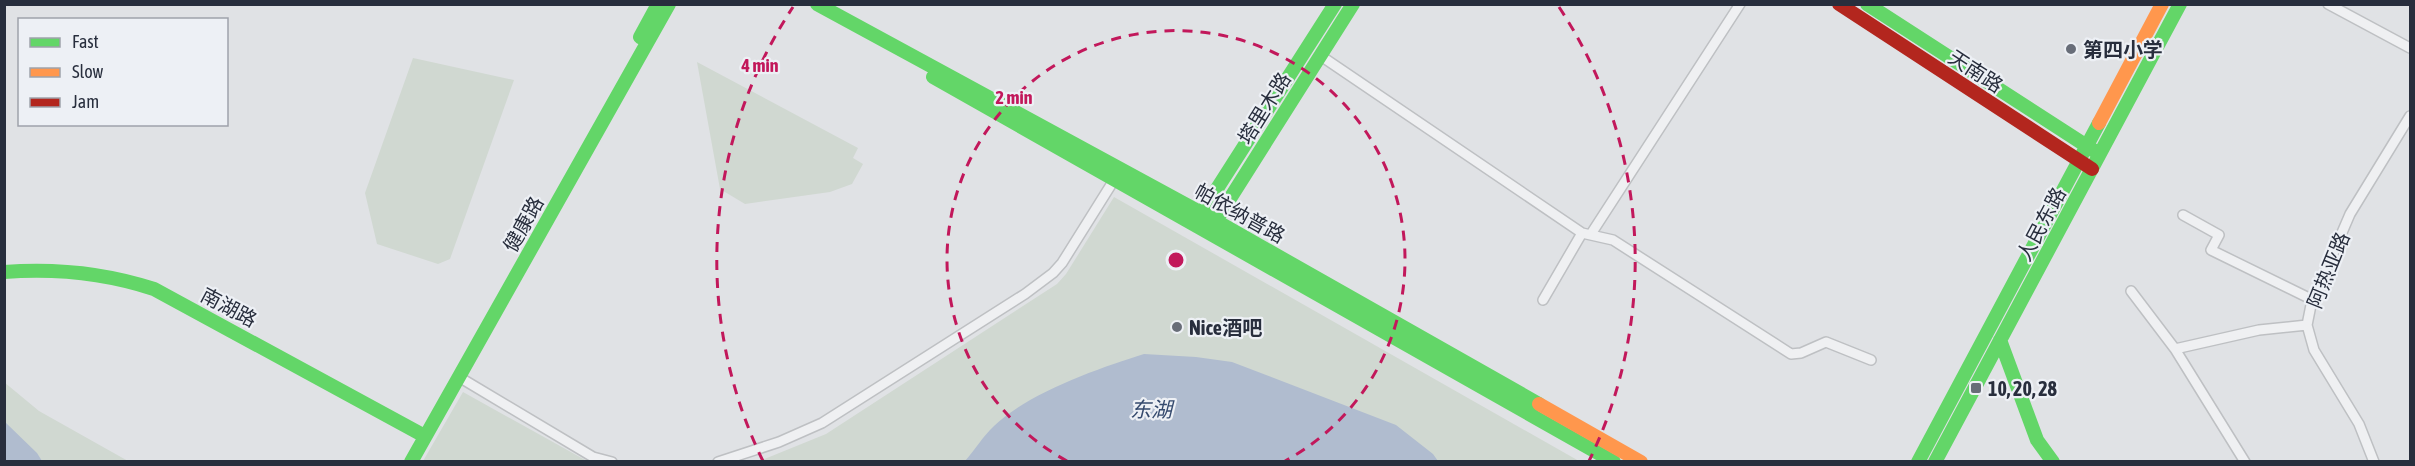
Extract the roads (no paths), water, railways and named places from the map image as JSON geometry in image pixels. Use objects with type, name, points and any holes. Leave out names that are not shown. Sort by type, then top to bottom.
[{"type":"main road","name":"健康路","points":[[403,462],[658,4]]},
{"type":"main road","name":"健康路","points":[[411,462],[669,4]]},
{"type":"main road","name":"帕依纳普路","points":[[806,4],[1114,180],[1198,220],[1216,221],[1641,462]]},
{"type":"main road","name":"帕依纳普路","points":[[818,4],[1198,220],[1208,234],[1614,462]]},
{"type":"main road","name":"塔里木路","points":[[1198,220],[1335,4]]},
{"type":"main road","name":"塔里木路","points":[[1208,234],[1353,4]]},
{"type":"main road","name":"天南路","points":[[1839,4],[2092,169]]},
{"type":"main road","name":"天南路","points":[[1867,4],[2100,154]]},
{"type":"main road","name":"人民东路","points":[[1918,462],[2162,4]]},
{"type":"main road","name":"人民东路","points":[[1935,462],[2180,4]]},
{"type":"main road","name":"南湖路","points":[[4,272],[63,271],[96,274],[126,279],[154,289],[419,433]]},
{"type":"main road","points":[[2001,340],[2037,440],[2053,462]]},
{"type":"street","points":[[1543,300],[1740,4]]},
{"type":"street","points":[[2328,4],[2410,48]]},
{"type":"street","points":[[1321,56],[1586,234],[1613,240],[1791,354],[1801,353],[1826,342],[1871,360]]},
{"type":"street","name":"阿热亚路","points":[[2374,462],[2359,424],[2314,351],[2307,326],[2313,300],[2350,214],[2410,116]]},
{"type":"street","points":[[717,462],[779,442],[822,423],[1035,287],[1062,263],[1114,180]]},
{"type":"street","points":[[2183,215],[2219,235],[2211,250],[2313,300]]},
{"type":"street","points":[[2131,291],[2175,349],[2245,462]]},
{"type":"street","points":[[2175,349],[2259,330],[2307,326]]},
{"type":"street","points":[[459,377],[593,457],[612,462]]},
{"type":"water","name":"东湖","points":[[1144,354],[1232,362],[1396,425],[1433,454],[1438,461],[965,461],[994,426],[1025,403],[1086,374]]},
{"type":"water","points":[[5,422],[37,453],[42,461],[5,461]]},
{"type":"place","name":"第四小学","points":[[2071,49]]},
{"type":"place","name":"Nice酒吧","points":[[1177,327]]},
{"type":"place","name":"10, 20, 28","points":[[1976,388]]}]
